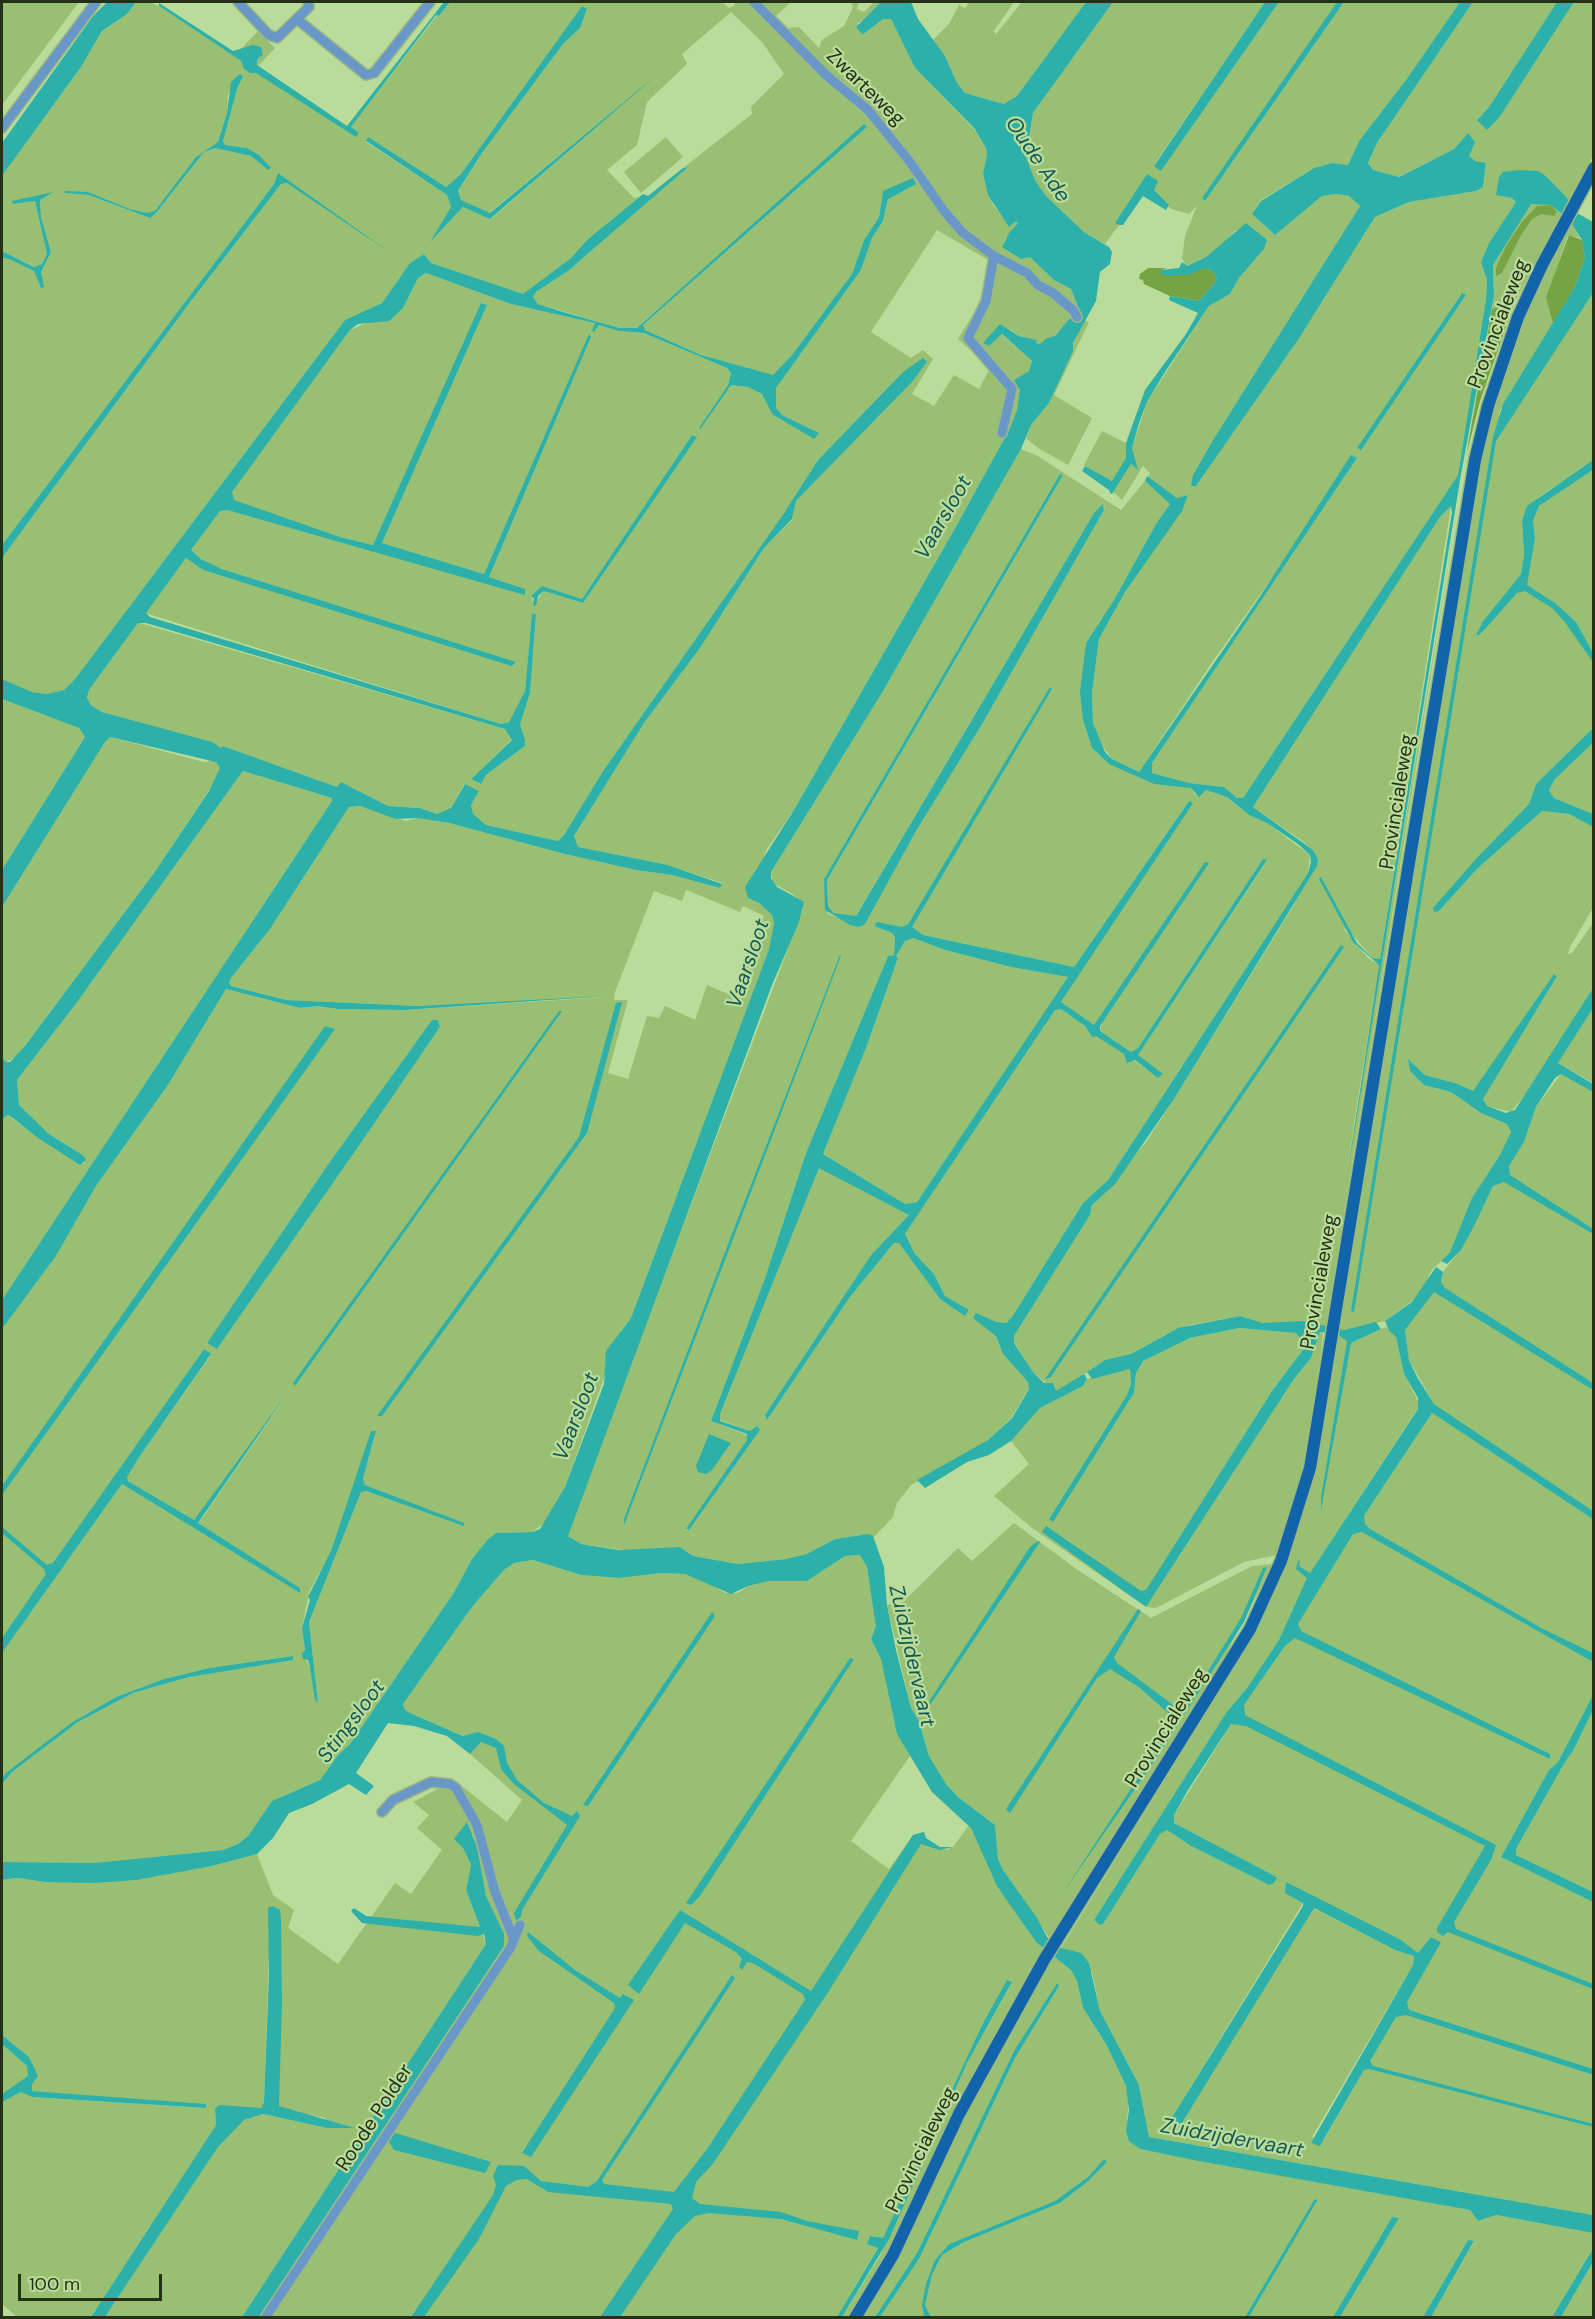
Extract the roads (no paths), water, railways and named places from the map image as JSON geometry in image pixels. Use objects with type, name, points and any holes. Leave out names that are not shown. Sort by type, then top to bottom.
[{"type":"main road","name":"Provincialeweg","points":[[855,2318],[893,2254],[959,2114],[1044,1960],[1250,1629],[1281,1561],[1310,1468],[1474,459],[1488,406],[1518,317],[1593,168]]},
{"type":"street","points":[[2,128],[96,2]]},
{"type":"street","points":[[238,2],[269,35],[281,37],[309,8],[308,2]]},
{"type":"street","name":"Zwarteweg","points":[[754,2],[826,75],[868,110],[963,233],[994,256],[1027,273],[1038,285],[1053,293],[1077,317]]},
{"type":"street","points":[[298,20],[366,75],[374,73],[424,3]]},
{"type":"street","points":[[994,256],[986,301],[968,338],[1012,389],[1002,433]]},
{"type":"street","points":[[382,1812],[393,1800],[431,1782],[450,1784],[456,1788],[477,1825],[495,1892],[513,1937]]},
{"type":"street","name":"Roode Polder","points":[[265,2318],[511,1947],[519,1925]]},
{"type":"water","points":[[107,2],[136,2],[127,14],[102,31],[81,67],[2,176],[2,143],[93,16]]},
{"type":"water","points":[[444,2],[450,2],[439,16],[436,15],[351,127],[359,133],[356,137],[256,73],[250,73],[244,69],[241,61],[159,6],[159,3],[233,51],[253,45],[261,47],[263,55],[258,58],[257,65],[347,126]]},
{"type":"water","points":[[881,2],[911,2],[918,19],[945,56],[957,83],[965,93],[1004,104],[1017,96],[1086,2],[1113,2],[1033,113],[1026,157],[1035,180],[1046,196],[1084,232],[1109,247],[1112,252],[1110,264],[1100,272],[1096,301],[1073,343],[1073,351],[1049,403],[1031,425],[1021,449],[882,693],[771,872],[771,878],[777,887],[804,902],[799,922],[772,985],[568,1536],[581,1544],[619,1550],[680,1547],[693,1556],[738,1564],[786,1559],[807,1554],[835,1539],[868,1534],[873,1536],[884,1567],[887,1605],[896,1650],[911,1708],[919,1721],[929,1756],[946,1784],[958,1797],[995,1825],[998,1859],[1003,1870],[1037,1918],[1047,1937],[1061,1948],[1081,1953],[1089,1963],[1100,2011],[1139,2085],[1149,2137],[1593,2215],[1593,2233],[1496,2215],[1478,2221],[1470,2210],[1199,2161],[1140,2149],[1129,2141],[1126,2131],[1129,2110],[1126,2086],[1106,2044],[1083,2008],[1077,1981],[1071,1970],[1037,1943],[997,1886],[971,1828],[932,1792],[897,1734],[881,1659],[871,1639],[876,1626],[867,1567],[860,1555],[845,1556],[807,1581],[769,1581],[748,1586],[731,1594],[685,1574],[661,1573],[619,1578],[581,1575],[533,1560],[514,1563],[504,1570],[472,1607],[403,1704],[405,1710],[410,1713],[463,1736],[478,1732],[496,1739],[504,1746],[507,1763],[517,1780],[544,1803],[572,1816],[577,1811],[580,1816],[522,1910],[521,1917],[516,1921],[514,1913],[567,1825],[514,1784],[501,1769],[496,1748],[481,1742],[470,1754],[447,1736],[414,1726],[388,1723],[356,1773],[374,1786],[366,1795],[349,1784],[312,1804],[289,1813],[273,1838],[257,1854],[212,1866],[136,1880],[94,1883],[45,1882],[18,1878],[2,1880],[2,1862],[94,1863],[223,1850],[238,1844],[248,1836],[272,1801],[320,1780],[338,1755],[350,1744],[453,1594],[472,1559],[488,1539],[496,1533],[532,1532],[540,1529],[565,1487],[604,1384],[606,1351],[631,1318],[769,949],[774,923],[772,915],[759,903],[748,898],[745,887],[794,810],[958,523],[1009,430],[1017,410],[1020,390],[1014,380],[1029,371],[1032,361],[1002,334],[989,346],[983,343],[1000,324],[1019,336],[1037,340],[1036,343],[1040,344],[1047,338],[1055,336],[1069,319],[1078,319],[1081,314],[1071,289],[1054,280],[1030,257],[1021,259],[1002,247],[1009,233],[1018,223],[1015,222],[1009,227],[988,195],[983,173],[987,155],[986,148],[974,128],[915,68],[891,19],[883,19],[862,34],[856,27]]},
{"type":"water","points":[[1265,2],[1279,2],[1161,171],[1154,166]]},
{"type":"water","points":[[1337,2],[1344,2],[1205,201],[1202,198]]},
{"type":"water","points":[[1460,2],[1473,2],[1377,143],[1368,163],[1373,170],[1399,177],[1454,149],[1468,133],[1475,142],[1469,156],[1475,161],[1486,163],[1483,187],[1476,191],[1409,202],[1375,217],[1298,340],[1196,486],[1191,486],[1193,475],[1213,440],[1360,206],[1349,196],[1337,194],[1322,196],[1275,235],[1252,214],[1261,201],[1314,168],[1332,163],[1348,165],[1359,141],[1406,80]]},
{"type":"water","points":[[1557,2],[1574,2],[1499,118],[1487,130],[1477,120],[1489,107]]},
{"type":"water","points":[[582,6],[587,9],[580,28],[563,44],[482,153],[458,191],[461,200],[490,213],[659,73],[490,219],[463,207],[430,242],[451,207],[447,195],[366,141],[368,137],[446,187],[461,174]]},
{"type":"water","points":[[240,74],[243,77],[238,86],[223,141],[225,145],[247,148],[259,155],[271,168],[268,170],[251,156],[215,148],[204,152],[150,218],[89,195],[65,193],[65,191],[88,192],[130,209],[147,213],[155,211],[196,157],[218,142],[227,113],[231,82]]},
{"type":"water","points":[[864,124],[867,127],[643,325],[645,330],[701,355],[773,375],[792,355],[852,274],[864,240],[879,217],[883,191],[913,178],[916,184],[888,199],[883,221],[872,238],[861,270],[776,388],[776,408],[782,415],[819,433],[814,439],[772,414],[762,394],[748,387],[731,385],[699,428],[728,385],[731,373],[727,368],[644,333],[619,331],[599,325],[594,332],[592,331],[595,323],[511,304],[426,273],[418,278],[403,308],[389,321],[358,324],[350,330],[232,492],[234,500],[340,537],[373,545],[481,303],[487,305],[382,543],[484,574],[589,334],[591,337],[489,577],[525,589],[525,595],[227,510],[220,511],[191,550],[201,559],[222,569],[516,662],[512,666],[203,570],[186,558],[146,613],[150,617],[501,724],[509,722],[525,691],[532,613],[536,615],[530,693],[520,725],[525,746],[486,775],[481,784],[471,779],[512,740],[505,729],[146,623],[138,623],[89,690],[87,698],[91,705],[102,712],[212,742],[221,748],[223,746],[337,787],[341,782],[388,806],[420,808],[437,814],[451,808],[465,784],[479,791],[471,805],[473,814],[486,825],[558,841],[564,835],[603,771],[782,516],[818,460],[903,372],[923,358],[927,362],[912,382],[796,501],[792,519],[764,548],[700,648],[644,723],[574,836],[578,847],[668,865],[722,884],[720,888],[672,875],[636,870],[565,854],[449,823],[417,818],[396,819],[360,806],[349,807],[270,929],[231,978],[229,983],[231,986],[286,1000],[418,1006],[607,996],[404,1010],[338,1009],[317,1006],[300,1008],[226,989],[168,1085],[96,1186],[56,1256],[2,1329],[2,1300],[332,798],[243,771],[75,1005],[17,1080],[19,1105],[49,1134],[84,1156],[86,1160],[80,1165],[35,1136],[8,1115],[2,1119],[2,1057],[6,1062],[10,1062],[24,1047],[154,873],[209,791],[220,768],[216,762],[110,737],[2,907],[2,870],[85,737],[79,728],[2,699],[2,679],[32,692],[47,694],[64,690],[75,679],[345,320],[382,303],[410,263],[424,254],[431,263],[523,294],[571,258],[587,240],[643,194],[648,196],[683,168],[688,167],[568,271],[536,292],[533,297],[538,304],[563,312],[620,328],[637,328]]},
{"type":"water","points":[[1538,171],[1547,177],[1566,197],[1575,212],[1593,222],[1593,293],[1496,441],[1354,1312],[1351,1311],[1493,437],[1503,404],[1575,287],[1585,257],[1582,240],[1570,221],[1551,205],[1531,204],[1493,265],[1494,296],[1460,480],[1346,1184],[1379,965],[1353,942],[1319,879],[1321,877],[1357,943],[1372,958],[1380,959],[1452,512],[1451,506],[1440,517],[1253,807],[1313,850],[1318,859],[1317,866],[1174,1099],[1115,1184],[1092,1205],[1090,1215],[1014,1336],[1014,1343],[1033,1372],[1044,1383],[1053,1383],[1056,1391],[1084,1374],[1087,1379],[1083,1386],[1040,1408],[1011,1441],[989,1455],[967,1462],[925,1488],[917,1480],[988,1440],[1012,1418],[1029,1389],[1028,1382],[1003,1354],[996,1336],[973,1318],[976,1313],[996,1322],[1006,1323],[1012,1317],[1083,1203],[1108,1180],[1308,873],[1311,862],[1310,855],[1298,844],[1267,823],[1249,815],[1227,797],[1206,790],[1199,797],[1191,788],[1154,784],[1109,764],[1092,748],[1083,720],[1080,692],[1086,643],[1170,504],[1145,481],[1147,476],[1177,498],[1188,495],[1182,511],[1125,592],[1099,639],[1092,693],[1093,723],[1105,752],[1112,759],[1139,772],[1259,598],[1351,455],[1357,458],[1152,763],[1152,773],[1189,783],[1224,787],[1237,798],[1243,798],[1458,475],[1486,299],[1487,280],[1481,262],[1489,243],[1516,202],[1512,198],[1496,195],[1499,177],[1503,172]]},
{"type":"water","points":[[278,173],[392,254],[287,183],[281,184],[188,305],[2,558],[2,545],[274,184]]},
{"type":"water","points":[[1147,174],[1158,181],[1154,190],[1169,205],[1166,210],[1143,196],[1123,225],[1115,223]]},
{"type":"water","points":[[53,192],[40,200],[41,217],[51,252],[41,272],[44,287],[41,288],[34,271],[2,258],[2,251],[34,267],[42,264],[47,254],[35,201],[13,204],[12,201]]},
{"type":"water","points":[[1246,223],[1267,240],[1264,249],[1239,278],[1230,294],[1209,306],[1165,372],[1147,402],[1132,448],[1138,470],[1131,464],[1112,494],[1082,471],[1085,466],[1112,481],[1126,458],[1126,443],[1145,390],[1186,334],[1198,313],[1169,300],[1170,296],[1199,301],[1217,280],[1213,271],[1204,268],[1191,274],[1171,276],[1161,275],[1161,270],[1179,268],[1182,262],[1187,266],[1206,257]]},
{"type":"water","points":[[1462,293],[1466,295],[1361,450],[1357,448]]},
{"type":"water","points":[[692,435],[697,437],[583,603],[544,591],[538,596],[536,606],[533,605],[534,598],[531,596],[542,586],[582,599]]},
{"type":"water","points":[[1593,460],[1593,470],[1539,506],[1533,521],[1535,538],[1527,585],[1555,603],[1576,622],[1593,653],[1593,662],[1552,608],[1525,591],[1517,593],[1487,627],[1476,635],[1483,621],[1521,574],[1524,555],[1522,521],[1527,506]]},
{"type":"water","points":[[1060,474],[1063,475],[827,880],[828,906],[833,913],[856,916],[1094,513],[1103,504],[1104,510],[981,726],[916,831],[865,924],[859,927],[850,925],[825,910],[824,879]]},
{"type":"water","points":[[1050,687],[1052,689],[912,927],[923,935],[1074,967],[1189,801],[1193,803],[1061,1002],[1094,1025],[1205,862],[1209,863],[1100,1026],[1100,1031],[1131,1052],[1138,1048],[1263,859],[1267,860],[1138,1055],[1163,1074],[1158,1078],[1135,1060],[1127,1063],[1124,1054],[1096,1036],[1092,1037],[1085,1026],[1061,1009],[1055,1010],[905,1234],[915,1254],[934,1274],[945,1296],[969,1310],[965,1316],[940,1299],[899,1243],[894,1243],[850,1297],[767,1420],[765,1415],[871,1255],[909,1215],[819,1168],[720,1414],[720,1421],[750,1431],[757,1426],[760,1430],[689,1530],[686,1529],[747,1440],[747,1434],[711,1421],[764,1281],[806,1153],[888,956],[894,955],[895,937],[892,933],[874,926],[877,922],[902,927],[908,924]],"holes":[[[913,938],[945,950],[1011,967],[1068,977],[917,1202],[905,1204],[823,1154],[866,1048],[898,958],[896,956],[905,941]]]},
{"type":"water","points":[[1593,728],[1593,743],[1555,779],[1549,790],[1554,798],[1593,814],[1593,827],[1569,814],[1542,811],[1477,869],[1439,911],[1434,912],[1433,908],[1475,860],[1529,804],[1536,784]]},
{"type":"water","points":[[1341,945],[1344,947],[1050,1378],[1045,1379]]},
{"type":"water","points":[[840,955],[624,1525],[624,1519],[730,1239]]},
{"type":"water","points":[[1554,974],[1557,976],[1483,1099],[1487,1106],[1506,1113],[1515,1110],[1593,988],[1593,1008],[1558,1063],[1593,1084],[1593,1092],[1561,1074],[1555,1078],[1536,1107],[1524,1142],[1509,1166],[1510,1175],[1593,1229],[1593,1234],[1504,1182],[1493,1186],[1461,1250],[1447,1264],[1441,1261],[1450,1252],[1472,1198],[1500,1155],[1511,1132],[1507,1124],[1481,1113],[1451,1092],[1424,1085],[1410,1071],[1408,1059],[1425,1075],[1455,1083],[1473,1091]]},
{"type":"water","points":[[622,1002],[587,1133],[382,1416],[377,1416],[579,1137],[616,1003]]},
{"type":"water","points":[[559,1011],[562,1011],[295,1386],[293,1383]]},
{"type":"water","points":[[432,1020],[438,1020],[440,1027],[356,1150],[217,1349],[207,1343],[329,1163]]},
{"type":"water","points":[[325,1026],[335,1029],[2,1495],[2,1486]]},
{"type":"water","points":[[1436,1267],[1443,1272],[1441,1282],[1445,1288],[1593,1383],[1593,1390],[1434,1292],[1405,1330],[1409,1360],[1417,1377],[1434,1404],[1593,1511],[1593,1519],[1432,1413],[1364,1516],[1365,1524],[1543,1629],[1593,1653],[1593,1662],[1362,1532],[1353,1534],[1298,1624],[1301,1631],[1550,1754],[1550,1759],[1295,1638],[1285,1646],[1244,1705],[1245,1715],[1496,1845],[1491,1860],[1454,1922],[1456,1929],[1593,1984],[1593,1989],[1448,1932],[1443,1936],[1437,1932],[1437,1928],[1485,1846],[1246,1726],[1231,1724],[1188,1790],[1174,1815],[1174,1823],[1273,1875],[1277,1878],[1274,1883],[1269,1885],[1191,1846],[1167,1830],[1160,1834],[1103,1924],[1100,1925],[1094,1920],[1226,1713],[1247,1688],[1279,1640],[1307,1578],[1296,1569],[1298,1561],[1300,1559],[1299,1566],[1310,1573],[1418,1409],[1418,1398],[1404,1374],[1396,1337],[1389,1331],[1385,1321],[1412,1302]]},
{"type":"water","points":[[1240,1316],[1263,1323],[1303,1321],[1344,1330],[1376,1322],[1381,1329],[1351,1343],[1321,1510],[1321,1498],[1347,1341],[1338,1335],[1320,1332],[1311,1358],[1294,1379],[1146,1607],[1042,1532],[1046,1526],[1141,1591],[1146,1590],[1272,1391],[1305,1347],[1305,1343],[1296,1333],[1239,1328],[1190,1338],[1143,1361],[1136,1373],[1134,1393],[1053,1522],[1049,1519],[1127,1395],[1131,1384],[1130,1369],[1092,1379],[1087,1372],[1105,1360],[1131,1354],[1178,1328]]},
{"type":"water","points":[[204,1349],[211,1354],[138,1459],[127,1477],[128,1481],[194,1520],[289,1391],[198,1523],[300,1588],[300,1593],[122,1484],[2,1653],[2,1638],[46,1574],[44,1569],[2,1533],[2,1527],[47,1565],[53,1563]]},
{"type":"water","points":[[371,1431],[376,1431],[363,1479],[365,1485],[464,1523],[464,1526],[366,1491],[361,1492],[309,1622],[318,1703],[315,1700],[308,1660],[303,1659],[302,1653],[305,1650],[302,1628],[310,1600],[308,1597],[332,1548]]},
{"type":"water","points":[[709,1434],[731,1443],[712,1470],[706,1474],[698,1472],[696,1466]]},
{"type":"water","points":[[1040,1542],[930,1705],[928,1703],[1030,1547]]},
{"type":"water","points":[[1267,1567],[1244,1622],[1151,1766],[1062,1894],[1176,1720],[1140,1688],[1110,1669],[1097,1678],[1010,1813],[1006,1809],[1138,1609],[1141,1611],[1114,1657],[1117,1663],[1181,1711],[1241,1618],[1263,1568]]},
{"type":"water","points":[[712,1612],[715,1616],[588,1806],[583,1805]]},
{"type":"water","points":[[293,1656],[293,1660],[189,1677],[133,1693],[78,1722],[12,1772],[2,1784],[2,1778],[6,1773],[71,1723],[116,1697],[164,1679],[209,1668]]},
{"type":"water","points":[[850,1658],[854,1659],[700,1896],[691,1905],[686,1903]]},
{"type":"water","points":[[1593,1695],[1593,1710],[1573,1751],[1516,1849],[1516,1855],[1593,1892],[1593,1902],[1501,1857],[1549,1770],[1558,1762]]},
{"type":"water","points":[[467,1822],[477,1847],[486,1896],[504,1934],[504,1946],[259,2317],[242,2317],[486,1944],[484,1934],[478,1936],[362,1923],[351,1911],[354,1908],[366,1916],[480,1927],[466,1890],[471,1865],[463,1848],[454,1839]]},
{"type":"water","points":[[924,1832],[926,1838],[940,1847],[953,1847],[940,1850],[921,1844],[827,1994],[712,2165],[696,2182],[692,2198],[700,2204],[781,2212],[807,2221],[859,2231],[857,2240],[781,2219],[709,2213],[695,2216],[676,2234],[620,2317],[600,2317],[673,2209],[671,2204],[548,2192],[527,2179],[516,2180],[506,2186],[479,2239],[424,2317],[411,2317],[493,2195],[496,2185],[493,2176],[498,2165],[524,2166],[541,2181],[588,2187],[597,2181],[732,1975],[735,1978],[602,2180],[604,2184],[674,2192],[707,2149],[805,2000],[803,1994],[753,1963],[747,1962],[742,1970],[739,1967],[742,1959],[736,1952],[685,1923],[639,1994],[628,1985],[680,1910],[811,1991],[913,1835]]},
{"type":"water","points":[[1286,1882],[1401,1940],[1418,1953],[1431,1937],[1441,1942],[1407,2002],[1409,2010],[1593,2069],[1594,2075],[1406,2015],[1396,2017],[1370,2061],[1373,2066],[1593,2124],[1593,2127],[1369,2069],[1364,2070],[1320,2146],[1311,2143],[1413,1965],[1414,1956],[1395,1950],[1314,1908],[1182,2123],[1176,2124],[1171,2119],[1303,1906],[1303,1903],[1285,1893]]},
{"type":"water","points":[[273,1906],[280,1910],[281,1919],[282,2002],[279,2106],[355,2128],[327,2128],[263,2114],[244,2120],[218,2147],[105,2317],[91,2317],[216,2125],[215,2109],[219,2105],[261,2108],[264,2102],[269,1974],[268,1908]]},
{"type":"water","points":[[528,1932],[575,1970],[620,1998],[623,1994],[634,2000],[531,2157],[522,2153],[615,2008],[614,2003],[539,1951],[527,1936]]},
{"type":"water","points":[[1007,1980],[1012,1982],[967,2063],[889,2239],[842,2317],[837,2317],[878,2248],[867,2244],[870,2236],[883,2238],[982,2025]]},
{"type":"water","points":[[1057,1983],[1059,1986],[1015,2058],[919,2259],[880,2317],[875,2317],[917,2253],[1014,2051]]},
{"type":"water","points":[[2,2035],[29,2057],[38,2076],[32,2084],[32,2091],[206,2104],[206,2108],[32,2097],[21,2092],[2,2102],[2,2094],[28,2076],[27,2066],[2,2044]]},
{"type":"water","points":[[392,2132],[491,2162],[485,2173],[394,2150],[388,2140]]},
{"type":"water","points":[[1104,2159],[1107,2162],[1086,2183],[1060,2203],[964,2242],[942,2255],[932,2275],[925,2305],[931,2317],[924,2316],[922,2305],[926,2284],[935,2260],[949,2244],[1055,2201],[1088,2177]]},
{"type":"water","points":[[1318,2199],[1249,2317],[1245,2317],[1314,2200]]},
{"type":"water","points":[[1392,2217],[1399,2218],[1340,2317],[1333,2317]]},
{"type":"water","points":[[1468,2240],[1474,2241],[1431,2317],[1423,2317]]},
{"type":"water","points":[[1592,2250],[1593,2262],[1561,2317],[1552,2317]]},
{"type":"water label","name":"Oude Ade","points":[[1037,160]]},
{"type":"water label","name":"Vaarsloot","points":[[944,518]]},
{"type":"water label","name":"Vaarsloot","points":[[749,964]]},
{"type":"water label","name":"Vaarsloot","points":[[577,1417]]},
{"type":"water label","name":"Zuidzijdervaart","points":[[911,1656]]},
{"type":"water label","name":"Stingsloot","points":[[352,1722]]},
{"type":"water label","name":"Zuidzijdervaart","points":[[1232,2139]]}]
